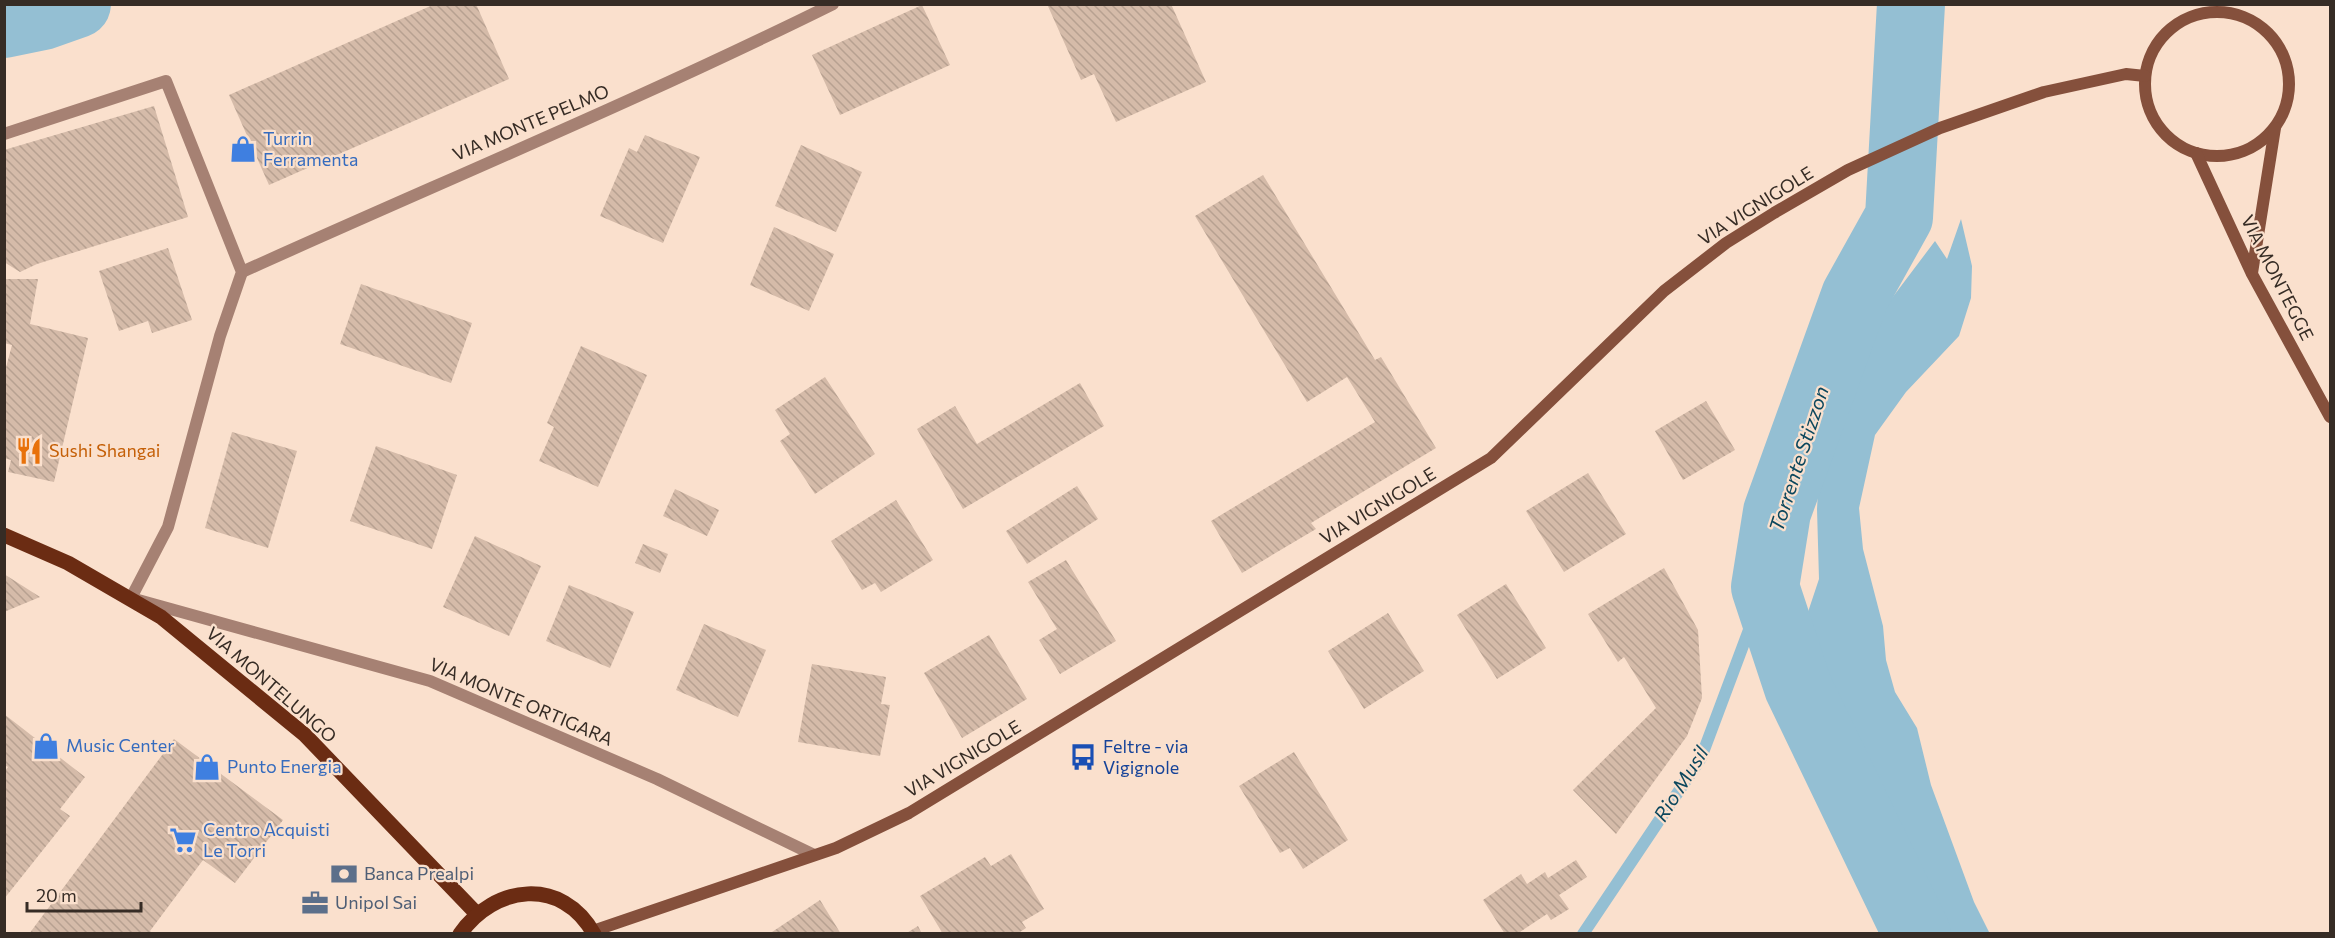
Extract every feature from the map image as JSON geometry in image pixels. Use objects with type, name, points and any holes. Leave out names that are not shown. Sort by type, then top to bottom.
[{"type":"main road","name":"VIA MONTELUNGO","points":[[4,535],[68,563],[161,617],[305,735],[476,913]]},
{"type":"main road","points":[[459,933],[476,913],[494,900],[516,894],[538,894],[560,901],[579,914],[594,932]]},
{"type":"street","name":"VIA MONTE PELMO","points":[[242,272],[455,175],[708,66],[833,4]]},
{"type":"street","points":[[2228,8],[2251,20],[2271,35],[2284,57],[2289,81],[2286,106],[2275,128],[2259,143],[2239,153],[2218,156],[2196,153],[2174,142],[2157,124],[2147,101],[2145,76],[2151,54],[2164,34],[2182,21],[2228,8]]},
{"type":"street","name":"VIA VIGNIGOLE","points":[[594,932],[814,855],[909,813],[1491,458],[1664,291],[1725,243],[1774,213],[1895,148],[1941,128],[2044,92],[2126,74],[2145,76]]},
{"type":"street","points":[[4,134],[166,81],[242,272],[220,336],[168,527],[131,598]]},
{"type":"street","name":"VIA MONTEGGE","points":[[2252,274],[2275,128]]},
{"type":"street","name":"VIA MONTEGGE","points":[[2196,153],[2252,274],[2331,417]]},
{"type":"street","name":"VIA MONTE ORTIGARA","points":[[131,598],[430,681],[657,779],[814,855]]},
{"type":"water","points":[[1961,219],[1972,266],[1971,298],[1959,336],[1906,392],[1875,435],[1859,508],[1863,549],[1883,626],[1886,660],[1895,692],[1917,728],[1931,785],[1974,902],[1990,934],[1943,933],[1885,818],[1802,630],[1819,579],[1817,509],[1821,439],[1856,359],[1883,310],[1935,241],[1947,259]]},
{"type":"building","points":[[435,4],[476,4],[509,79],[269,185],[229,95]]},
{"type":"building","points":[[1047,4],[1171,4],[1206,82],[1116,122],[1094,74],[1081,80]]},
{"type":"building","points":[[922,5],[950,65],[840,115],[812,55]]},
{"type":"building","points":[[154,106],[188,217],[37,264],[20,272],[4,262],[4,150]]},
{"type":"building","points":[[645,135],[700,157],[663,243],[600,216],[629,148],[637,152]]},
{"type":"building","points":[[801,145],[862,172],[836,232],[775,206]]},
{"type":"building","points":[[1263,175],[1375,360],[1381,357],[1436,448],[1311,523],[1316,529],[1242,573],[1211,521],[1375,422],[1347,377],[1307,402],[1195,216]]},
{"type":"building","points":[[774,227],[834,254],[809,311],[750,285]]},
{"type":"building","points":[[168,248],[192,320],[152,333],[148,321],[119,331],[99,271]]},
{"type":"building","points":[[4,279],[38,279],[30,324],[88,338],[54,482],[8,472],[11,460],[4,458],[4,375],[12,345],[4,343]]},
{"type":"building","points":[[361,284],[472,323],[451,383],[340,344]]},
{"type":"building","points":[[581,346],[647,375],[598,487],[539,461],[554,427],[547,423]]},
{"type":"building","points":[[825,377],[875,454],[815,494],[780,441],[790,434],[775,410]]},
{"type":"building","points":[[1080,383],[1104,426],[963,509],[917,429],[955,406],[977,444]]},
{"type":"building","points":[[1706,401],[1735,450],[1683,480],[1655,431]]},
{"type":"building","points":[[232,432],[297,451],[268,548],[205,528]]},
{"type":"building","points":[[376,446],[457,475],[432,549],[350,521]]},
{"type":"building","points":[[1588,473],[1626,534],[1564,572],[1526,511]]},
{"type":"building","points":[[1077,486],[1098,519],[1027,564],[1006,531]]},
{"type":"building","points":[[675,489],[719,510],[707,536],[663,516]]},
{"type":"building","points":[[896,500],[933,560],[881,592],[875,583],[862,590],[831,541]]},
{"type":"building","points":[[475,536],[541,566],[509,636],[443,607]]},
{"type":"building","points":[[643,544],[668,554],[660,573],[635,563]]},
{"type":"building","points":[[1066,560],[1116,641],[1060,674],[1039,640],[1057,629],[1028,582]]},
{"type":"building","points":[[1664,568],[1698,630],[1702,698],[1687,736],[1616,834],[1573,790],[1656,708],[1624,657],[1618,662],[1588,614]]},
{"type":"building","points":[[4,574],[40,597],[4,612]]},
{"type":"building","points":[[1506,584],[1546,648],[1497,679],[1457,615]]},
{"type":"building","points":[[569,585],[634,612],[610,668],[546,641]]},
{"type":"building","points":[[1388,613],[1424,671],[1364,709],[1328,651]]},
{"type":"building","points":[[704,624],[766,650],[738,717],[676,690]]},
{"type":"building","points":[[989,635],[1027,699],[962,738],[924,673]]},
{"type":"building","points":[[812,664],[886,677],[881,704],[890,705],[880,756],[798,742]]},
{"type":"building","points":[[4,714],[85,777],[60,809],[70,816],[4,899],[4,772],[8,767],[4,765]]},
{"type":"building","name":"Centro Acquisti Le Torri","points":[[174,739],[283,820],[235,883],[203,860],[150,931],[153,934],[29,934]]},
{"type":"building","points":[[1294,752],[1348,840],[1303,869],[1290,848],[1280,853],[1239,786]]},
{"type":"building","points":[[1011,854],[1044,909],[1022,922],[1026,928],[1017,934],[943,934],[920,896],[985,857],[991,866]]},
{"type":"building","points":[[1576,860],[1587,877],[1559,895],[1569,909],[1551,920],[1547,914],[1517,934],[1505,934],[1483,900],[1521,874],[1527,884],[1545,872],[1548,878]]},
{"type":"building","points":[[820,900],[841,934],[769,934]]},
{"type":"building","points":[[918,926],[922,934],[905,934]]},
{"type":"waterway","points":[[4,24],[43,16],[77,4]]},
{"type":"waterway","name":"Torrente Stizzon","points":[[1911,4],[1899,217],[1855,296],[1777,512],[1765,587],[1798,687],[1917,934]]},
{"type":"waterway","name":"Rio Musil","points":[[1583,934],[1701,758],[1765,587]]},
{"type":"place","name":"Turrin Ferramenta","points":[[243,149]]},
{"type":"place","name":"Sushi Shangai","points":[[29,451]]},
{"type":"place","name":"Music Center","points":[[46,746]]},
{"type":"place","name":"Feltre - via Vigignole","points":[[1083,757]]},
{"type":"place","name":"Punto Energia","points":[[207,767]]},
{"type":"place","name":"Centro Acquisti Le Torri","points":[[183,840]]},
{"type":"place","name":"Banca Prealpi","points":[[344,874]]},
{"type":"place","name":"Unipol Sai","points":[[315,903]]}]
